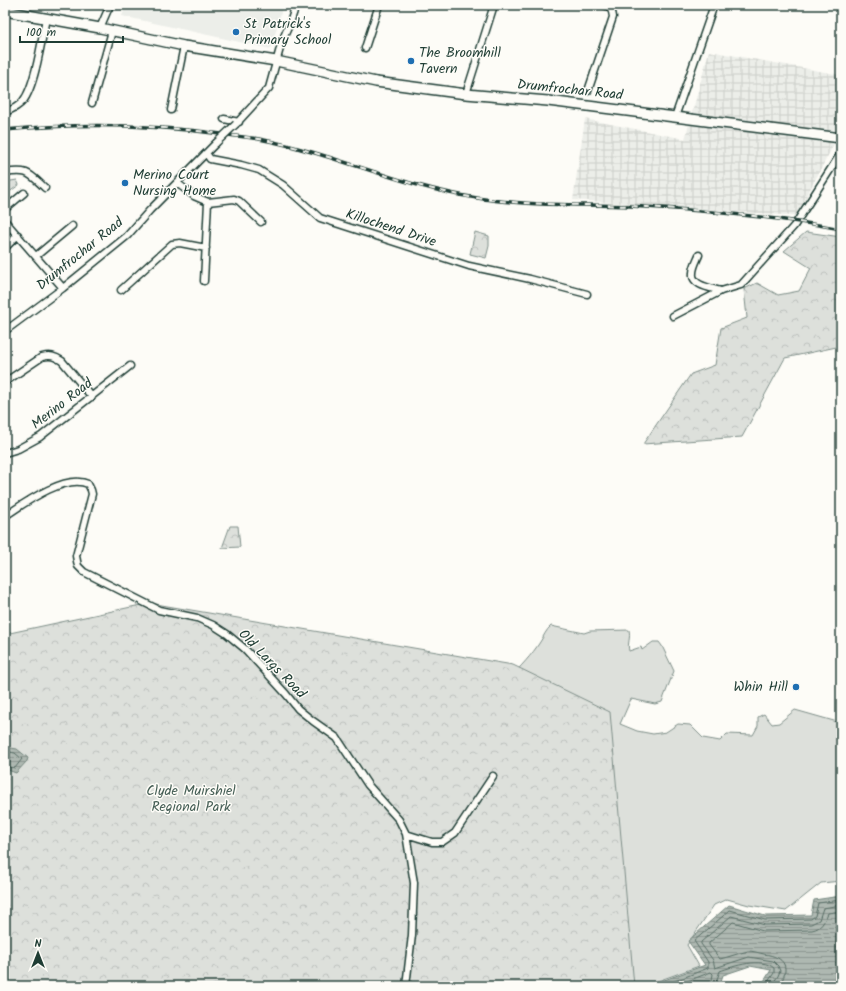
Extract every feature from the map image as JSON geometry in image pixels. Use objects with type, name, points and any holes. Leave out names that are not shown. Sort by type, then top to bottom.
[{"type":"main road","points":[[10,9],[46,18],[184,46],[276,61]]},
{"type":"main road","name":"Drumfrochar Road","points":[[276,61],[376,82],[466,94],[548,101],[841,138]]},
{"type":"street","points":[[100,28],[110,5]]},
{"type":"street","points":[[276,61],[296,5]]},
{"type":"street","points":[[365,48],[379,5]]},
{"type":"street","points":[[466,94],[494,5]]},
{"type":"street","points":[[588,91],[612,18],[612,11],[609,7],[604,5]]},
{"type":"street","points":[[676,117],[714,6]]},
{"type":"street","points":[[5,112],[22,103],[27,96],[32,82],[46,18]]},
{"type":"street","points":[[92,103],[112,31]]},
{"type":"street","points":[[171,110],[184,46]]},
{"type":"street","name":"Drumfrochar Road","points":[[5,331],[63,288],[127,236],[150,210],[237,123],[269,88],[276,61]]},
{"type":"street","points":[[224,119],[237,123]]},
{"type":"street","points":[[673,316],[721,291],[741,285],[794,226],[841,152]]},
{"type":"street","name":"Killochend Drive","points":[[206,153],[210,159],[259,170],[283,185],[320,218],[469,266],[530,279],[587,294]]},
{"type":"street","points":[[5,173],[17,171],[26,172],[45,188]]},
{"type":"street","points":[[178,183],[194,196],[208,202],[239,200],[261,222]]},
{"type":"street","points":[[5,209],[24,193]]},
{"type":"street","points":[[204,281],[208,202]]},
{"type":"street","points":[[5,221],[63,288]]},
{"type":"street","points":[[36,256],[72,226]]},
{"type":"street","points":[[5,248],[18,235]]},
{"type":"street","points":[[121,290],[172,244],[180,243],[206,248]]},
{"type":"street","points":[[699,255],[692,275],[695,282],[721,291]]},
{"type":"street","points":[[5,382],[42,357],[49,355],[62,361],[92,397]]},
{"type":"street","name":"Merino Road","points":[[5,453],[40,437],[130,366]]},
{"type":"street","name":"Old Largs Road","points":[[5,516],[40,493],[64,484],[80,482],[88,484],[92,494],[76,556],[78,566],[84,572],[160,610],[196,618],[213,625],[227,634],[245,649],[298,709],[312,721],[337,738],[368,785],[399,820],[406,834],[414,883],[412,935],[406,986]]},
{"type":"street","points":[[406,834],[432,842],[442,842],[455,833],[493,776]]},
{"type":"shaded area","name":"St Patrick's Primary School","points":[[126,5],[283,5],[271,49],[122,16]]},
{"type":"shaded area","points":[[709,51],[841,75],[841,131],[796,216],[573,200],[585,119],[685,139]]},
{"type":"green space","points":[[17,180],[19,185],[5,195],[5,182]]},
{"type":"green space","points":[[475,232],[489,236],[489,246],[486,258],[470,254]]},
{"type":"green space","points":[[806,232],[841,237],[841,346],[785,358],[742,437],[643,444],[691,374],[715,365],[721,328],[747,318],[744,289],[757,283],[778,295],[799,291],[811,268],[784,251]]},
{"type":"green space","points":[[230,526],[238,526],[240,547],[222,548]]},
{"type":"green space","name":"Clyde Muirshiel Regional Park","points":[[150,603],[513,665],[610,712],[634,986],[5,986],[5,634]]},
{"type":"green space","points":[[551,626],[584,633],[590,631],[629,630],[629,651],[641,647],[642,650],[653,642],[659,642],[674,671],[662,702],[655,704],[631,699],[620,724],[637,731],[653,734],[666,732],[678,724],[690,725],[703,738],[720,741],[727,734],[753,735],[758,726],[758,717],[764,714],[772,724],[779,723],[795,710],[841,723],[841,881],[821,883],[786,911],[749,905],[727,899],[714,905],[687,945],[699,966],[644,986],[413,986],[510,678],[526,661]]},
{"type":"water","points":[[5,747],[17,749],[28,758],[16,773],[5,769]]},
{"type":"water","points":[[841,896],[841,986],[761,986],[771,970],[750,966],[723,975],[720,984],[722,986],[658,986],[659,982],[705,965],[688,941],[729,905],[765,916],[811,915],[814,900]]},
{"type":"railway","points":[[5,130],[59,126],[140,126],[194,131],[259,139],[287,145],[422,186],[449,193],[496,201],[534,204],[630,206],[710,212],[788,220],[841,229]]},
{"type":"place","name":"St Patrick's Primary School","points":[[236,32]]},
{"type":"place","name":"The Broomhill Tavern","points":[[411,61]]},
{"type":"place","name":"Merino Court Nursing Home","points":[[125,183]]},
{"type":"place","name":"Whin Hill","points":[[796,687]]}]
